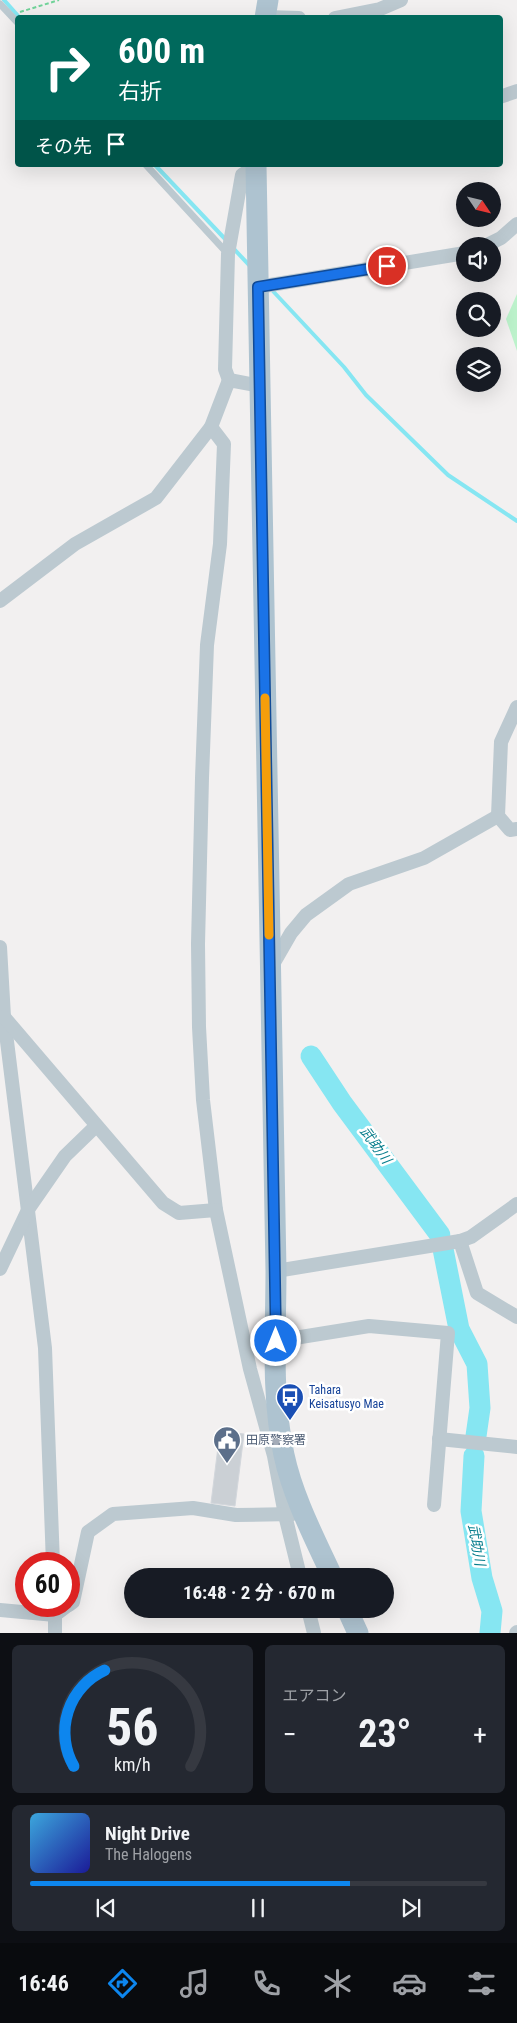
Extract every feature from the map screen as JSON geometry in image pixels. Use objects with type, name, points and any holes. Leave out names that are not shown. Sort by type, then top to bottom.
[{"type":"main road","points":[[265,15],[268,0]]},
{"type":"main road","points":[[256,167],[269,970],[276,1271],[276,1399],[279,1456],[294,1514],[327,1568]]},
{"type":"main road","points":[[351,1618],[358,1633]]},
{"type":"street","points":[[350,15],[380,9],[401,0]]},
{"type":"street","points":[[503,96],[517,91]]},
{"type":"street","points":[[0,601],[75,544],[156,498],[211,428],[228,380],[225,369],[228,254],[242,175],[254,167]]},
{"type":"street","points":[[501,238],[517,224]]},
{"type":"street","points":[[258,287],[456,255]]},
{"type":"street","points":[[228,380],[261,386]]},
{"type":"street","points":[[211,428],[224,444],[220,544],[207,645],[198,944],[199,1027],[203,1100],[216,1210],[250,1369],[279,1456]]},
{"type":"street","points":[[517,707],[501,742],[498,816],[510,830],[517,829]]},
{"type":"street","points":[[269,970],[291,933],[306,915],[349,884],[424,858],[498,816]]},
{"type":"street","points":[[0,947],[2,1015],[29,1208],[45,1348],[53,1552]]},
{"type":"street","points":[[2,1015],[162,1203],[179,1213],[216,1210]]},
{"type":"street","points":[[0,1269],[29,1208],[66,1156],[96,1126]]},
{"type":"street","points":[[276,1271],[471,1237],[517,1204]]},
{"type":"street","points":[[460,1240],[477,1293],[517,1316]]},
{"type":"street","points":[[276,1341],[369,1326],[448,1333],[434,1505]]},
{"type":"street","points":[[439,1439],[517,1447]]},
{"type":"street","points":[[80,1569],[88,1532],[113,1514],[193,1508],[236,1515],[294,1514],[299,1568]]},
{"type":"street","points":[[0,1610],[15,1610]]},
{"type":"street","points":[[55,1617],[56,1633]]},
{"type":"street","points":[[310,1618],[314,1633]]},
{"type":"lane","points":[[0,4],[15,20]]},
{"type":"lane","points":[[148,167],[228,254]]},
{"type":"path","points":[[10,15],[59,0]]},
{"type":"green space","points":[[517,294],[517,351],[506,319]]},
{"type":"building","points":[[220,1431],[244,1434],[235,1506],[211,1503]]},
{"type":"waterway","points":[[4,0],[17,15]]},
{"type":"waterway","points":[[157,167],[227,241]]},
{"type":"waterway","points":[[233,248],[251,267]]},
{"type":"waterway","points":[[271,289],[344,367],[366,395],[448,475],[517,521]]},
{"type":"waterway","name":"武助川","points":[[311,1056],[342,1103],[440,1235]]},
{"type":"waterway","name":"武助川","points":[[443,1249],[459,1329],[477,1364],[480,1408],[476,1436]]},
{"type":"waterway","name":"武助川","points":[[474,1456],[471,1511],[482,1578],[492,1611],[490,1633]]},
{"type":"slow traffic","points":[[265,698],[269,935]]},
{"type":"place","name":"Tahara Keisatusyo Mae","points":[[290,1421]]},
{"type":"place","name":"田原警察署","points":[[227,1464]]},
{"type":"route","points":[[276,1341],[258,287],[387,266]]}]
